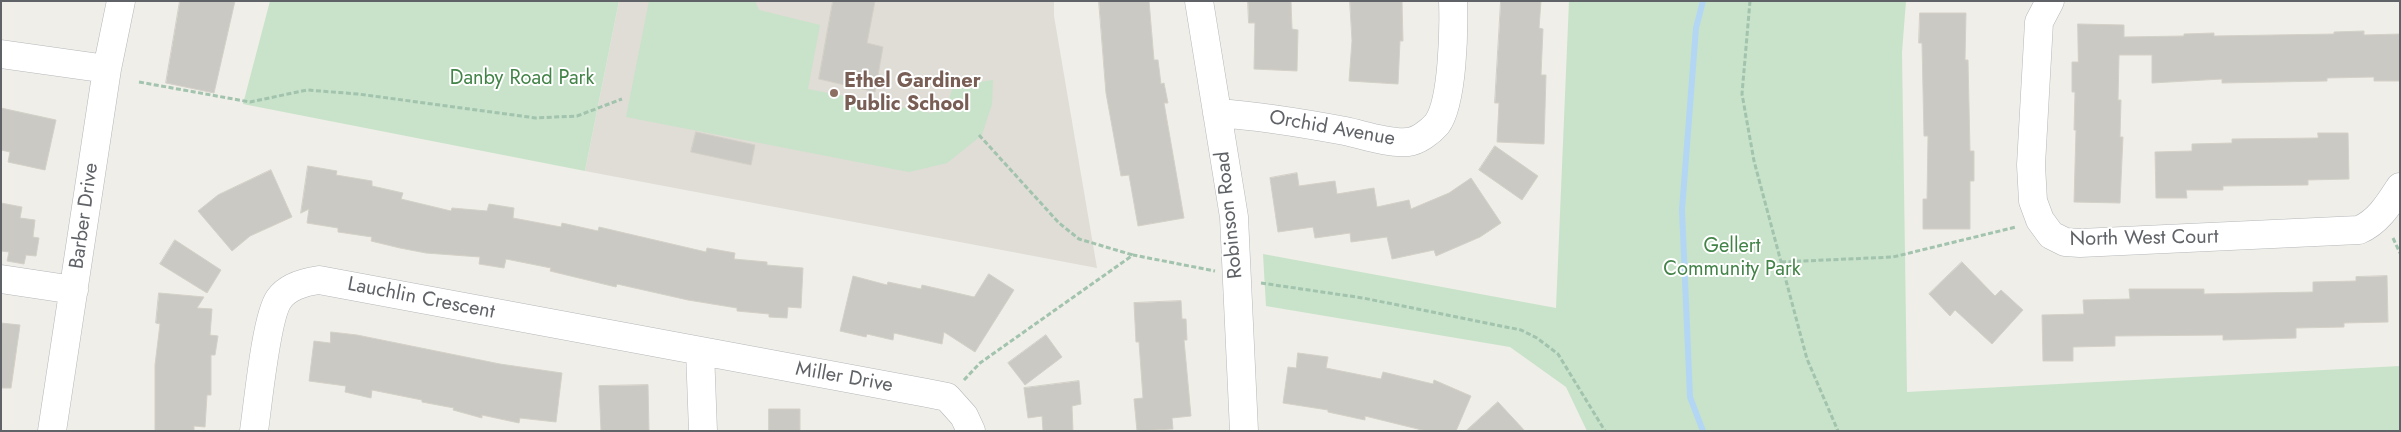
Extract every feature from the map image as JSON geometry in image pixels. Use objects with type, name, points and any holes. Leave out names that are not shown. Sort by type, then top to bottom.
[{"type":"street","name":"Barber Drive","points":[[52,431],[107,70],[121,1]]},
{"type":"street","name":"Robinson Road","points":[[1200,1],[1234,217],[1244,431]]},
{"type":"street","name":"Orchid Avenue","points":[[1217,113],[1290,121],[1409,142],[1424,136],[1437,124],[1443,110],[1452,56],[1453,1]]},
{"type":"street","name":"North West Court","points":[[2050,1],[2039,22],[2030,165],[2035,206],[2044,227],[2056,239],[2080,243],[2358,230],[2370,226],[2380,216],[2400,187]]},
{"type":"street","points":[[1,54],[107,70]]},
{"type":"street","points":[[1,280],[74,290]]},
{"type":"street","name":"Lauchlin Crescent","points":[[254,431],[270,321],[279,298],[298,283],[319,280],[700,351]]},
{"type":"street","points":[[700,351],[704,431]]},
{"type":"street","name":"Miller Drive","points":[[700,351],[947,398],[964,416],[971,431]]},
{"type":"path","points":[[1750,1],[1742,94],[1754,161],[1807,359],[1838,431]]},
{"type":"path","points":[[139,82],[250,102],[307,90],[358,94],[536,118],[577,116],[622,99]]},
{"type":"path","points":[[979,135],[1059,223],[1079,239],[1133,255],[1220,271]]},
{"type":"path","points":[[1782,262],[1894,256],[2016,228]]},
{"type":"path","points":[[2393,238],[2400,253]]},
{"type":"path","points":[[964,380],[980,363],[1133,255]]},
{"type":"path","points":[[1254,282],[1363,298],[1521,330],[1537,338],[1558,354],[1605,431]]},
{"type":"shaded area","name":"Ethel Gardiner Public School","points":[[619,1],[1054,1],[1054,16],[1097,268],[585,171]]},
{"type":"green space","name":"Danby Road Park","points":[[270,1],[619,1],[585,171],[243,104]]},
{"type":"green space","points":[[649,1],[755,1],[759,10],[820,25],[808,89],[931,113],[947,106],[953,86],[993,80],[992,104],[982,135],[947,163],[909,172],[626,117]]},
{"type":"green space","name":"Gellert Community Park","points":[[1569,1],[1906,1],[1902,52],[1907,392],[2400,366],[2400,431],[1587,431],[1566,387],[1510,347],[1266,306],[1263,254],[1556,308]]},
{"type":"building","points":[[180,1],[235,1],[214,93],[166,83]]},
{"type":"building","points":[[833,1],[875,1],[867,43],[883,47],[875,92],[819,79]]},
{"type":"building","points":[[1099,1],[1149,1],[1154,60],[1158,60],[1161,84],[1164,83],[1168,103],[1164,103],[1184,218],[1138,226],[1129,175],[1121,176],[1106,93]]},
{"type":"building","points":[[1248,1],[1291,1],[1292,29],[1298,30],[1297,71],[1254,69],[1255,23],[1249,23]]},
{"type":"building","points":[[1350,1],[1402,1],[1403,41],[1400,41],[1398,84],[1349,81],[1352,41]]},
{"type":"building","points":[[1501,1],[1541,1],[1539,28],[1543,29],[1541,75],[1546,75],[1544,144],[1497,142],[1499,103],[1495,103]]},
{"type":"building","points":[[1920,13],[1966,13],[1965,60],[1968,60],[1970,151],[1974,151],[1974,181],[1970,181],[1970,229],[1923,229],[1923,199],[1927,199],[1928,136],[1924,136],[1922,43],[1919,43]]},
{"type":"building","points":[[2078,24],[2124,25],[2124,37],[2184,36],[2184,34],[2214,33],[2214,36],[2334,34],[2334,32],[2364,31],[2364,35],[2400,34],[2400,81],[2374,81],[2374,77],[2327,78],[2327,81],[2222,83],[2222,79],[2152,83],[2152,55],[2119,55],[2118,100],[2121,100],[2120,137],[2123,137],[2120,203],[2074,202],[2076,130],[2074,130],[2075,92],[2072,92],[2072,62],[2078,62]]},
{"type":"building","points":[[1,108],[56,120],[45,170],[8,162],[10,152],[1,150]]},
{"type":"building","points":[[696,132],[755,145],[751,165],[691,152]]},
{"type":"building","points":[[2318,133],[2348,133],[2349,179],[2308,180],[2308,185],[2223,186],[2223,190],[2186,190],[2187,198],[2156,198],[2155,152],[2192,151],[2192,144],[2232,143],[2232,139],[2318,138]]},
{"type":"building","points":[[1495,146],[1538,176],[1522,200],[1479,170]]},
{"type":"building","points":[[308,166],[337,171],[336,175],[372,181],[372,186],[403,193],[401,199],[451,211],[452,208],[487,211],[489,204],[514,208],[513,218],[561,227],[562,223],[598,231],[599,227],[706,252],[707,248],[735,253],[734,259],[767,262],[767,265],[803,268],[801,308],[788,307],[787,318],[769,317],[769,314],[737,311],[737,308],[688,300],[617,284],[616,287],[550,271],[551,268],[506,259],[504,268],[479,264],[480,257],[426,253],[371,241],[372,237],[338,232],[338,228],[307,223],[309,209],[301,213]]},
{"type":"building","points":[[271,170],[292,217],[250,236],[232,251],[198,211],[218,195]]},
{"type":"building","points":[[1297,173],[1299,186],[1335,181],[1337,194],[1374,188],[1377,207],[1409,200],[1411,209],[1449,193],[1471,178],[1501,223],[1480,237],[1436,256],[1434,250],[1392,259],[1387,237],[1351,242],[1350,233],[1315,238],[1313,227],[1278,232],[1270,178]]},
{"type":"building","points":[[1,203],[22,207],[20,218],[35,220],[33,237],[39,238],[36,256],[26,255],[24,264],[7,261],[9,252],[1,251]]},
{"type":"building","points":[[175,240],[221,270],[207,293],[160,264]]},
{"type":"building","points":[[1962,262],[1995,296],[2001,290],[2023,310],[1992,344],[1955,310],[1950,316],[1929,294]]},
{"type":"building","points":[[989,274],[1014,290],[975,352],[944,332],[942,344],[894,333],[893,340],[867,334],[866,337],[840,331],[853,276],[887,285],[888,282],[921,289],[922,285],[974,297]]},
{"type":"building","points":[[2387,276],[2388,322],[2344,323],[2344,327],[2296,328],[2296,338],[2223,340],[2223,335],[2115,336],[2115,346],[2073,347],[2073,361],[2043,361],[2042,315],[2084,314],[2083,300],[2130,299],[2129,289],[2204,289],[2204,294],[2313,292],[2313,282],[2356,281],[2356,277]]},
{"type":"building","points":[[159,293],[204,297],[197,308],[212,309],[210,335],[218,336],[215,355],[211,355],[211,395],[207,395],[205,427],[194,426],[194,431],[155,431],[155,365],[160,324],[156,323]]},
{"type":"building","points":[[1181,301],[1182,319],[1186,319],[1187,340],[1184,340],[1191,416],[1172,418],[1173,429],[1137,431],[1134,399],[1143,398],[1139,342],[1136,342],[1134,303]]},
{"type":"building","points":[[1,323],[20,325],[11,388],[1,388]]},
{"type":"building","points":[[331,332],[357,335],[500,364],[562,373],[556,422],[520,418],[519,423],[482,415],[482,418],[453,410],[454,408],[422,402],[422,400],[372,390],[371,398],[345,392],[346,386],[309,381],[314,341],[330,343]]},
{"type":"building","points":[[1046,335],[1062,357],[1025,385],[1008,363]]},
{"type":"building","points":[[1298,353],[1328,357],[1326,368],[1381,379],[1383,372],[1433,384],[1434,380],[1471,396],[1456,431],[1426,431],[1365,416],[1365,420],[1328,412],[1328,410],[1283,403],[1288,367],[1296,368]]},
{"type":"building","points":[[1079,381],[1081,404],[1072,406],[1073,431],[1043,431],[1042,416],[1028,418],[1024,388]]},
{"type":"building","points":[[648,385],[649,431],[601,431],[599,386]]},
{"type":"building","points":[[1498,402],[1525,431],[1466,431]]},
{"type":"building","points":[[769,409],[800,409],[800,431],[769,431]]},
{"type":"waterway","points":[[1703,1],[1696,28],[1682,210],[1690,397],[1703,431]]},
{"type":"place","name":"Ethel Gardiner Public School","points":[[834,93]]}]
